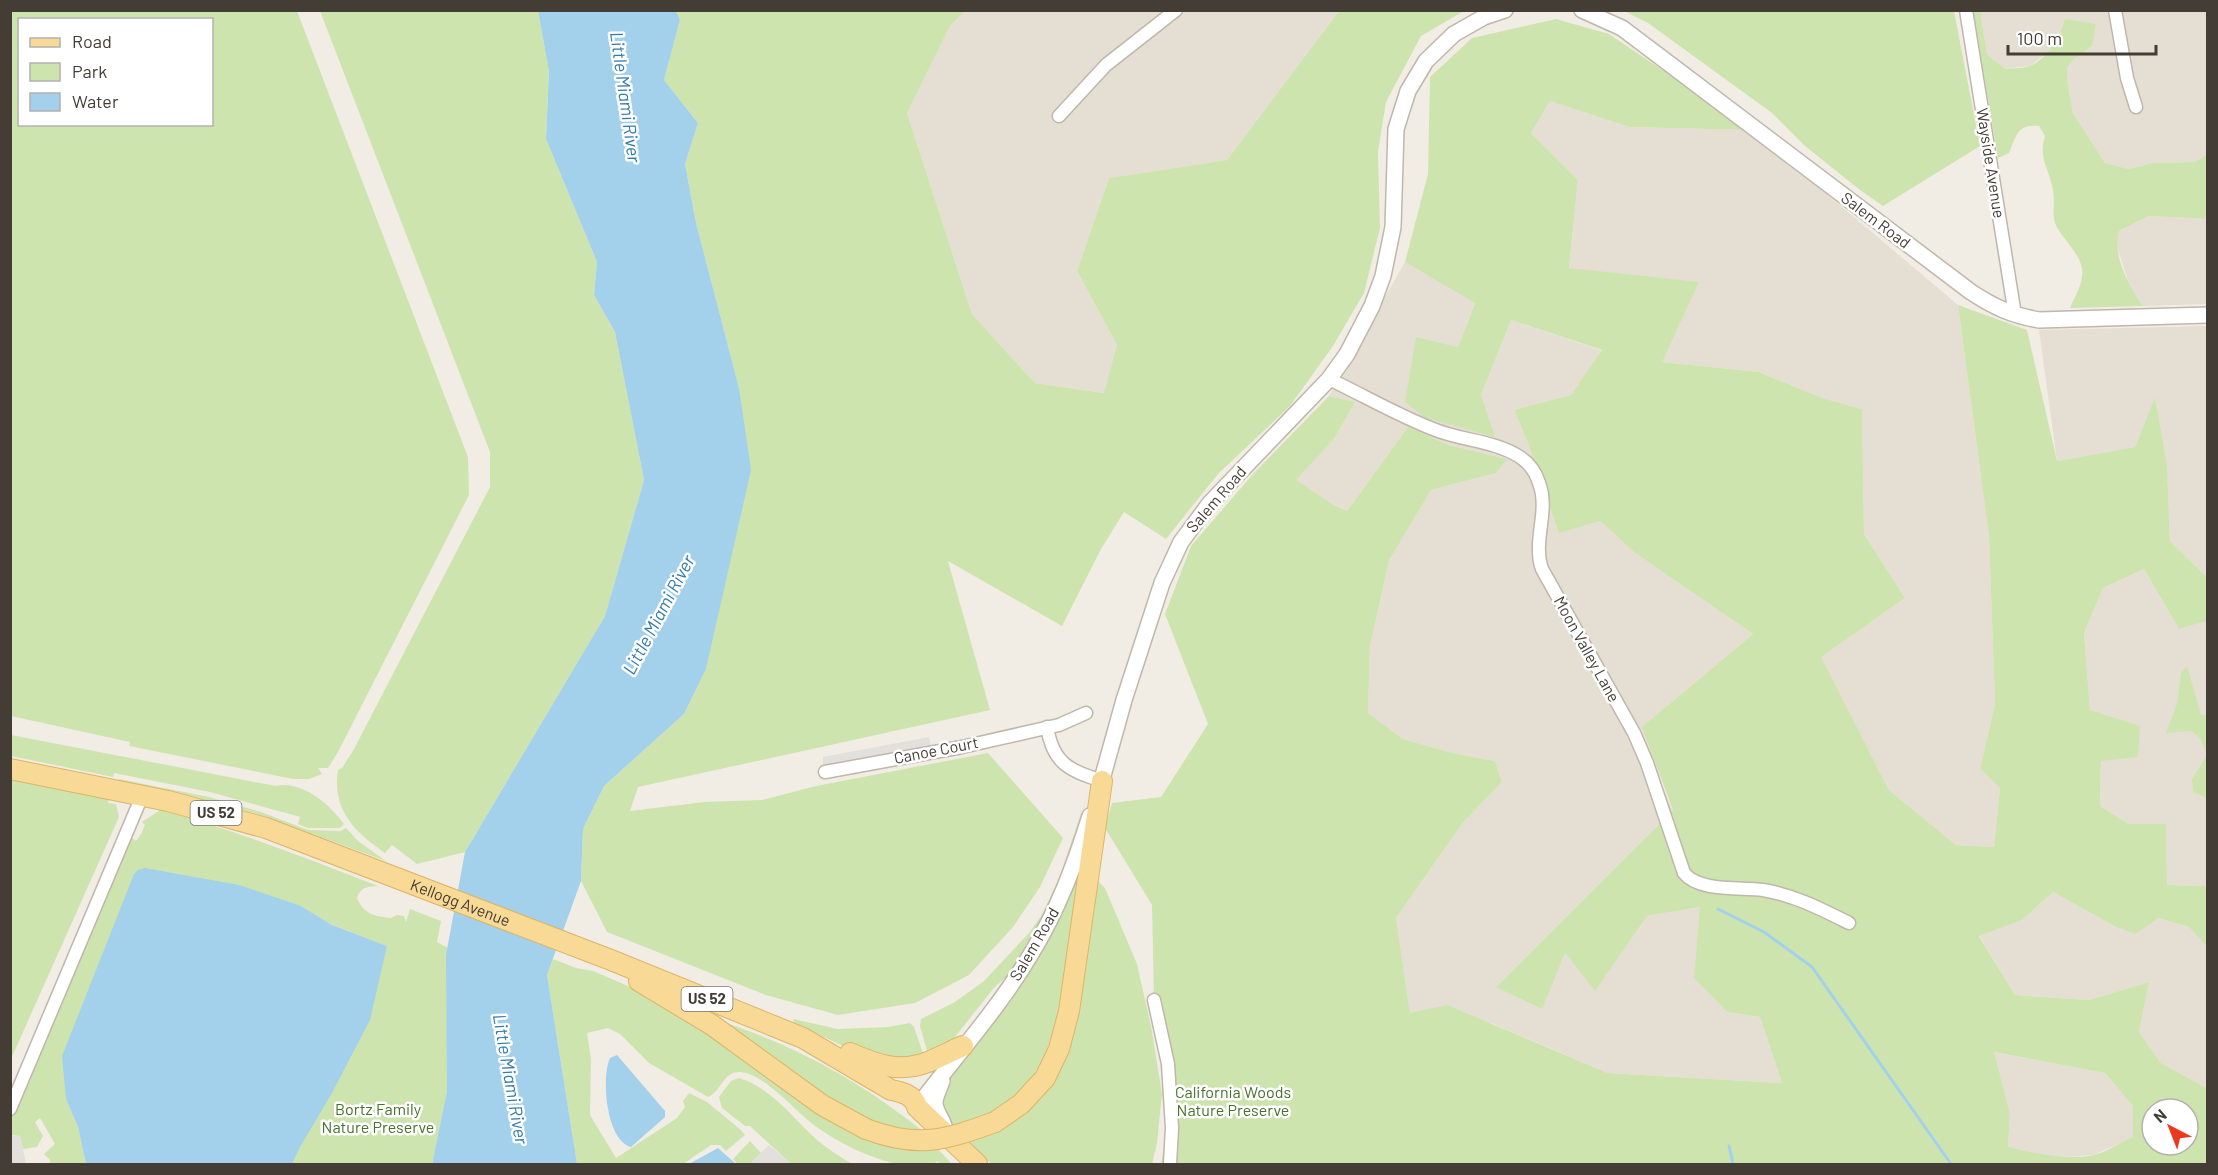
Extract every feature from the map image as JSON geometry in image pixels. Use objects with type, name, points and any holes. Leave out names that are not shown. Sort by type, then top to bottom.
[{"type":"main road","name":"Kellogg Avenue","points":[[10,769],[217,813],[266,828],[611,960],[803,1038],[891,1090],[905,1093],[977,1164]]},
{"type":"main road","points":[[611,960],[644,985],[712,1025],[822,1104],[866,1129],[886,1137],[921,1142],[942,1140],[995,1122],[1021,1104],[1045,1078],[1059,1049],[1069,1011],[1102,781]]},
{"type":"main road","points":[[803,1038],[836,1047],[881,1066],[894,1068],[916,1066],[963,1046]]},
{"type":"street","points":[[1059,116],[1106,65],[1176,10]]},
{"type":"street","name":"Salem Road","points":[[917,1107],[1016,977],[1046,926],[1072,870],[1102,781],[1124,700],[1162,583],[1181,542],[1210,503],[1329,379],[1363,327],[1385,269],[1395,210],[1396,129],[1408,91],[1426,61],[1454,34],[1484,17],[1505,10]]},
{"type":"street","name":"Salem Road","points":[[1582,10],[1622,28],[1971,292],[1995,307],[2015,315],[2039,320],[2208,315]]},
{"type":"street","name":"Wayside Avenue","points":[[1966,10],[2015,315]]},
{"type":"street","points":[[2115,10],[2127,78],[2136,107]]},
{"type":"street","name":"Moon Valley Lane","points":[[1329,379],[1434,430],[1495,445],[1530,465],[1540,483],[1544,498],[1538,549],[1542,569],[1634,733],[1647,763],[1684,873],[1696,884],[1761,890],[1789,896],[1849,923]]},
{"type":"street","name":"Canoe Court","points":[[825,772],[962,747],[1067,722],[1086,713]]},
{"type":"street","points":[[1047,727],[1053,750],[1066,766],[1102,781]]},
{"type":"street","points":[[10,1109],[142,796]]},
{"type":"street","points":[[1154,1000],[1168,1064],[1172,1128],[1170,1164]]},
{"type":"street","name":"Salem Road","points":[[945,1132],[945,1125],[936,1109],[935,1101],[948,1067]]},
{"type":"shaded area","points":[[1982,10],[2207,11],[2207,154],[2195,162],[2152,163],[2129,169],[2105,163],[2073,113],[2067,79],[2067,68],[2074,58],[2092,46],[2062,30],[2049,51],[2030,66],[2005,69],[1987,54]]},
{"type":"shaded area","points":[[965,11],[1339,11],[1227,160],[1109,178],[1077,271],[1117,345],[1105,393],[1035,383],[972,314],[907,113],[950,26]]},
{"type":"shaded area","points":[[1550,101],[1629,127],[1751,130],[1958,305],[1989,537],[1995,704],[1980,769],[2000,788],[1994,847],[1956,845],[1889,790],[1820,657],[1905,598],[1864,534],[1862,409],[1822,398],[1759,372],[1662,362],[1569,269],[1578,180],[1531,133]]},
{"type":"shaded area","points":[[2149,216],[2207,219],[2207,304],[2143,306],[2130,287],[2116,243],[2119,231]]},
{"type":"shaded area","points":[[1405,262],[1475,302],[1458,347],[1416,338],[1481,395],[1511,320],[1603,351],[1571,395],[1514,410],[1559,532],[1600,521],[1635,553],[1753,634],[1667,706],[1655,759],[1663,788],[1673,810],[1496,987],[1565,953],[1595,990],[1647,916],[1700,907],[1727,1012],[1760,1017],[1782,1083],[1608,1073],[1491,1023],[1410,1014],[1396,918],[1462,824],[1502,782],[1495,761],[1452,753],[1403,739],[1368,713],[1370,646],[1389,561],[1431,490],[1496,473],[1506,459],[1449,445],[1408,427],[1347,511],[1295,480],[1334,439],[1355,402],[1329,396]]},
{"type":"shaded area","points":[[2207,326],[2207,577],[2170,541],[2167,464],[2155,398],[2135,447],[2057,461],[2039,330]]},
{"type":"shaded area","points":[[2144,569],[2179,629],[2207,621],[2207,886],[2167,885],[2166,824],[2129,824],[2100,806],[2101,761],[2090,711],[2084,633],[2103,588]]},
{"type":"shaded area","points":[[929,737],[931,747],[823,766],[823,757]]},
{"type":"shaded area","points":[[2053,892],[2114,926],[2158,918],[2189,927],[2207,947],[2207,1088],[2161,1063],[2139,1032],[2149,982],[2089,1000],[2015,995],[1979,935],[2022,920]]},
{"type":"shaded area","points":[[1993,1052],[2105,1073],[2133,1106],[2133,1137],[2094,1155],[2038,1158],[2008,1146],[2010,1114]]},
{"type":"shaded area","points":[[10,1136],[20,1136],[26,1164],[11,1164]]},
{"type":"shaded area","points":[[769,1145],[791,1164],[750,1164]]},
{"type":"green space","points":[[11,10],[297,11],[468,457],[469,495],[338,752],[328,768],[318,768],[322,774],[309,779],[293,779],[129,746],[130,742],[11,716]]},
{"type":"green space","points":[[320,11],[538,11],[549,71],[546,139],[597,262],[594,295],[615,332],[644,480],[605,616],[465,852],[417,864],[392,845],[385,853],[354,827],[347,818],[338,796],[338,770],[342,768],[354,749],[490,487],[490,452]]},
{"type":"green space","points":[[676,11],[965,11],[950,26],[907,113],[972,314],[1035,383],[1104,393],[1117,345],[1077,271],[1109,178],[1227,160],[1339,11],[1464,11],[1421,36],[1386,102],[1378,152],[1380,228],[1364,293],[1333,346],[1290,406],[1218,474],[1166,539],[1124,512],[1101,549],[1062,626],[948,561],[990,710],[638,787],[630,811],[704,802],[762,800],[816,786],[988,753],[1063,838],[1040,887],[1013,927],[969,975],[915,1003],[838,1015],[766,995],[607,932],[581,881],[583,829],[604,786],[684,714],[706,669],[724,583],[739,388],[696,223],[685,164],[698,123],[664,80],[680,20]]},
{"type":"green space","points":[[1624,11],[1954,11],[1980,146],[1883,206],[1805,146],[1772,113],[1648,23]]},
{"type":"green space","points":[[1973,11],[1982,11],[1987,54],[2005,69],[2026,67],[2041,59],[2056,40],[2065,19],[2096,24],[2092,46],[2074,59],[2067,68],[2067,79],[2073,113],[2105,163],[2129,169],[2152,163],[2195,162],[2207,154],[2207,219],[2149,216],[2119,231],[2117,241],[2123,270],[2143,306],[2070,308],[2080,285],[2082,270],[2077,255],[2055,223],[2053,190],[2043,157],[2045,136],[2039,126],[2026,127],[2016,136],[2009,153],[1998,158]]},
{"type":"green space","name":"California Woods Nature Preserve","points":[[1556,19],[1609,34],[1751,130],[1629,127],[1550,101],[1531,133],[1578,180],[1569,268],[1699,282],[1662,362],[1759,372],[1822,398],[1862,409],[1864,534],[1905,598],[1821,657],[1889,790],[1956,845],[1994,847],[2000,788],[1980,769],[1995,704],[1989,537],[1958,305],[2027,330],[2057,461],[2135,447],[2155,397],[2167,464],[2170,541],[2207,577],[2207,621],[2179,629],[2144,569],[2103,588],[2084,633],[2090,710],[2140,726],[2138,757],[2101,761],[2100,806],[2129,824],[2166,824],[2167,885],[2207,886],[2207,947],[2189,927],[2158,918],[2136,934],[2114,926],[2053,892],[2022,920],[1979,936],[2015,995],[2089,1000],[2149,982],[2139,1032],[2161,1063],[2207,1088],[2207,1164],[1161,1164],[1166,1136],[1168,1102],[1154,1000],[1152,905],[1105,828],[1112,803],[1161,797],[1208,724],[1165,614],[1191,546],[1253,474],[1329,396],[1355,402],[1334,439],[1296,480],[1332,504],[1347,511],[1408,427],[1449,445],[1507,459],[1496,473],[1431,490],[1389,561],[1370,646],[1368,713],[1403,739],[1452,753],[1495,761],[1502,782],[1462,824],[1396,918],[1410,1013],[1447,1005],[1608,1073],[1782,1083],[1760,1017],[1727,1012],[1694,978],[1700,907],[1647,916],[1595,991],[1565,953],[1542,1009],[1496,987],[1673,810],[1642,727],[1753,634],[1635,553],[1600,521],[1559,533],[1514,410],[1571,395],[1602,350],[1511,320],[1481,395],[1495,437],[1425,418],[1405,402],[1416,337],[1458,347],[1475,303],[1405,262],[1428,174],[1430,77],[1472,38]],"holes":[[[1994,1052],[2105,1073],[2133,1106],[2133,1137],[2104,1152],[2075,1157],[2051,1155],[2008,1146],[2010,1114]]]},
{"type":"green space","points":[[2187,666],[2201,715],[2207,715],[2207,754],[2200,738],[2192,731],[2166,733],[2177,704],[2181,673]]},
{"type":"green space","points":[[11,735],[276,786],[296,787],[323,802],[344,824],[340,828],[308,828],[298,824],[300,817],[210,792],[114,773],[113,777],[11,756]]},
{"type":"green space","points":[[2207,755],[2207,798],[2193,792],[2192,779]]},
{"type":"green space","points":[[11,779],[109,799],[108,803],[116,804],[119,817],[11,1059]]},
{"type":"green space","points":[[119,779],[209,797],[261,812],[308,830],[340,831],[346,828],[358,841],[386,861],[255,813],[118,781]]},
{"type":"green space","points":[[1089,789],[1061,878],[1028,945],[1010,973],[993,989],[951,1042],[929,1058],[920,1026],[921,1019],[955,1002],[984,981],[1029,933],[1041,916],[1058,882]]},
{"type":"green space","name":"Bortz Family Nature Preserve","points":[[160,810],[243,835],[378,886],[364,888],[357,898],[363,908],[371,914],[391,918],[397,915],[404,916],[406,922],[410,909],[441,921],[437,942],[448,948],[447,1091],[432,1164],[292,1164],[387,946],[332,925],[301,906],[66,1099],[78,1127],[86,1164],[48,1164],[51,1161],[44,1154],[55,1144],[40,1118],[35,1122],[43,1136],[37,1147],[23,1149],[20,1136],[11,1135],[11,1118],[109,881],[132,838],[136,841],[141,834],[145,825],[142,822]]},
{"type":"green space","points":[[1077,874],[1080,875],[1055,1030],[1042,1062],[1031,1078],[1006,1104],[984,1119],[955,1128],[945,1118],[941,1088]]},
{"type":"green space","points":[[1092,875],[1105,888],[1137,964],[1151,1026],[1162,1094],[1157,1143],[1152,1164],[991,1164],[967,1139],[1040,1089]]},
{"type":"green space","points":[[553,959],[576,968],[593,971],[671,1008],[830,1120],[858,1137],[892,1144],[935,1146],[952,1164],[941,1164],[937,1161],[935,1164],[898,1164],[864,1153],[826,1134],[770,1086],[749,1074],[739,1072],[729,1075],[708,1097],[649,1063],[620,1034],[608,1028],[587,1033],[591,1059],[590,1115],[616,1158],[677,1118],[685,1107],[683,1101],[689,1093],[707,1102],[745,1135],[726,1151],[720,1145],[711,1145],[683,1164],[577,1164],[547,975]]},
{"type":"green space","points":[[793,1019],[838,1029],[888,1027],[910,1023],[914,1027],[925,1059],[871,1059],[794,1023]]},
{"type":"green space","points":[[724,1022],[778,1043],[827,1067],[873,1095],[920,1129],[917,1134],[865,1124]]},
{"type":"green space","points":[[739,1078],[761,1088],[781,1104],[817,1140],[852,1164],[791,1164],[750,1126],[745,1126],[722,1108],[719,1097],[731,1081]]},
{"type":"green space","points":[[750,1141],[761,1153],[750,1164],[738,1164],[733,1159]]},
{"type":"water","name":"Little Miami River","points":[[538,11],[676,11],[680,20],[664,80],[698,123],[685,164],[696,223],[739,388],[751,470],[706,669],[684,714],[604,786],[583,829],[581,881],[547,975],[577,1164],[432,1164],[447,1091],[446,955],[465,852],[605,616],[644,480],[615,332],[594,295],[597,262],[546,139],[549,71]]},
{"type":"water","points":[[145,868],[239,885],[301,906],[332,925],[387,946],[370,1020],[292,1164],[86,1164],[78,1127],[66,1099],[62,1056],[134,874]]},
{"type":"water","points":[[617,1055],[665,1111],[665,1117],[631,1147],[623,1142],[616,1133],[608,1107],[607,1067],[610,1058]]},
{"type":"water","points":[[718,1148],[736,1164],[689,1164]]},
{"type":"waterway","points":[[1718,909],[1764,932],[1812,967],[1951,1164]]},
{"type":"waterway","points":[[1729,1146],[1733,1164]]}]
